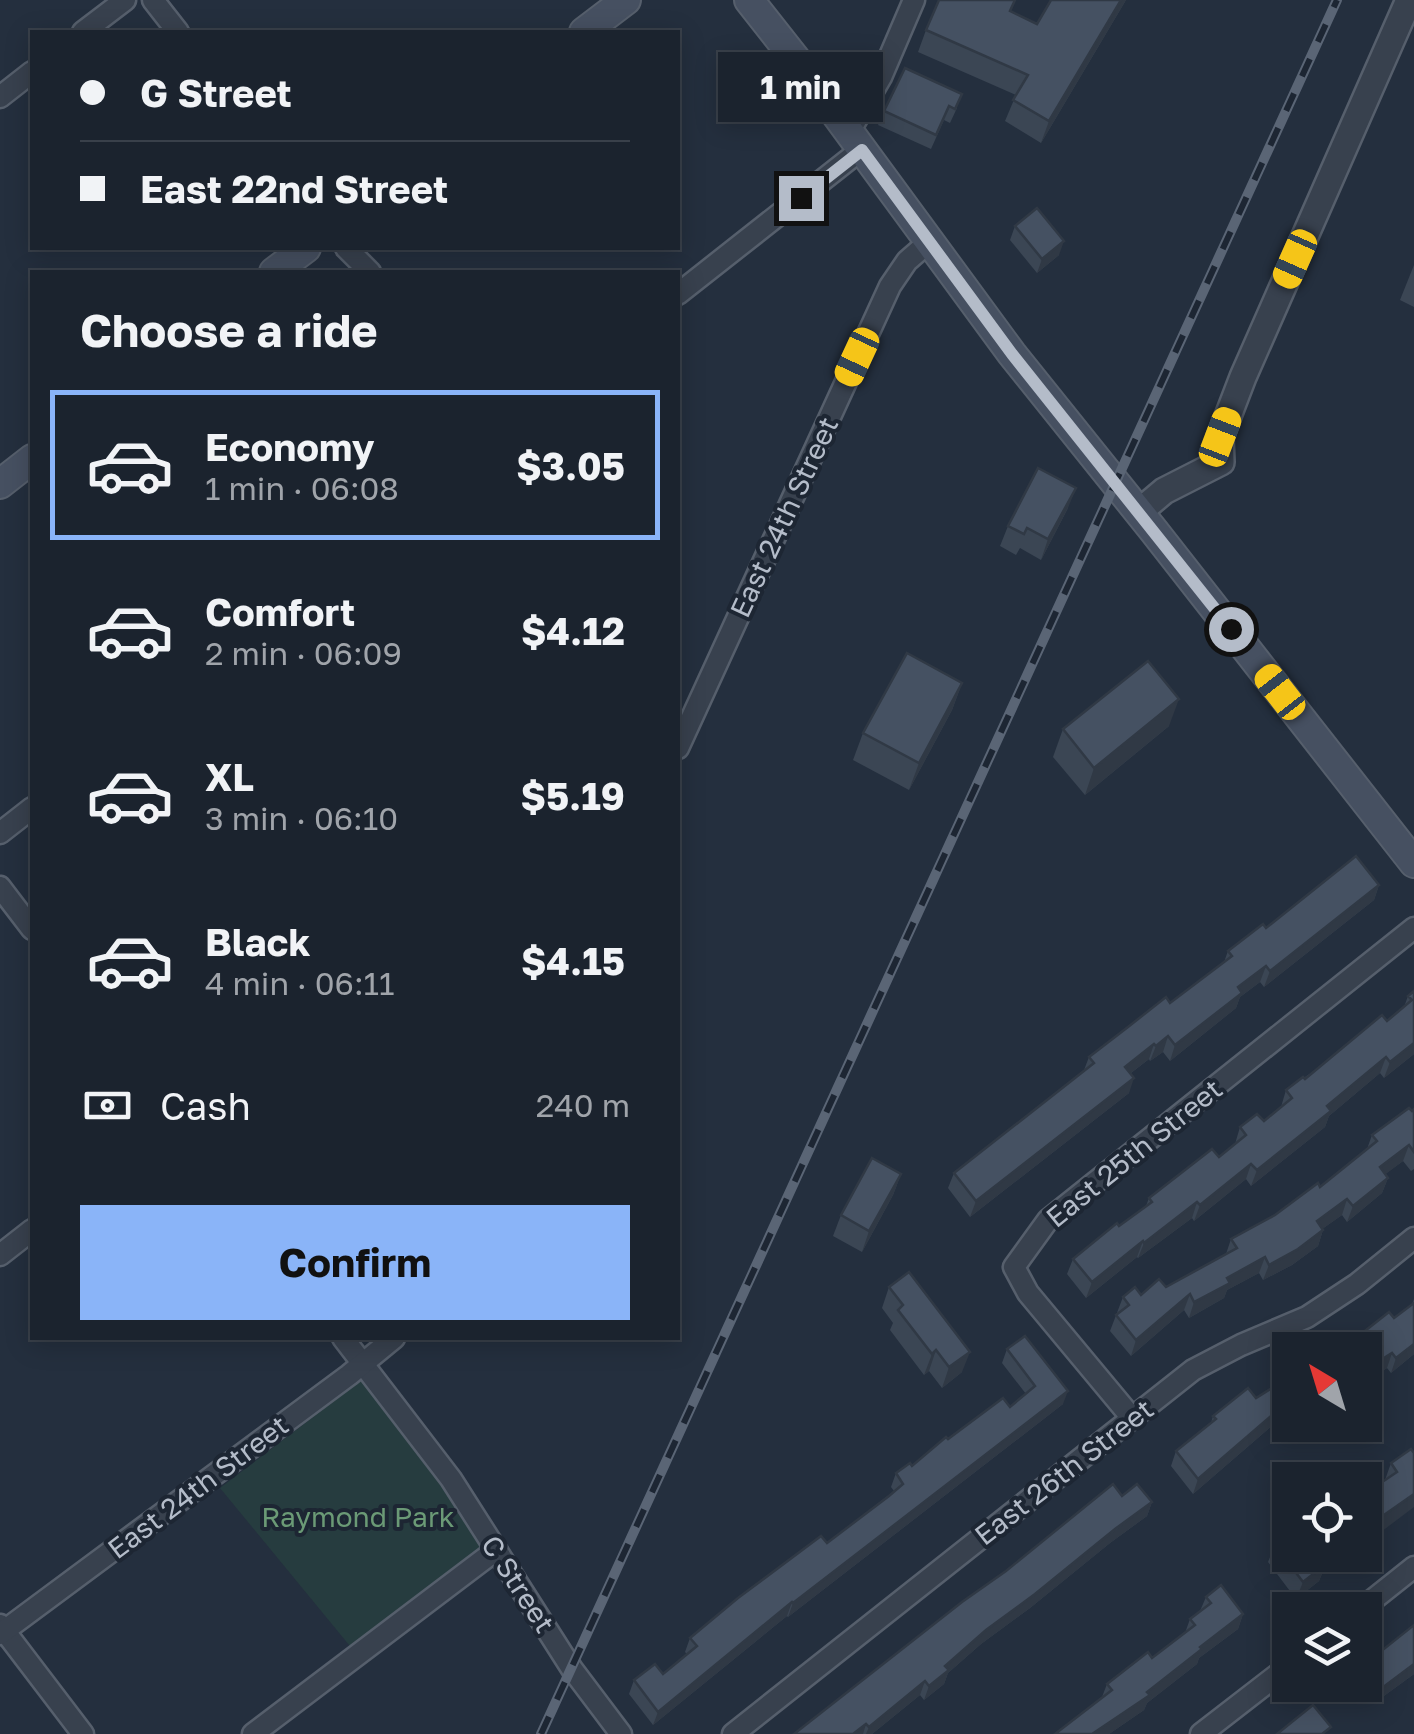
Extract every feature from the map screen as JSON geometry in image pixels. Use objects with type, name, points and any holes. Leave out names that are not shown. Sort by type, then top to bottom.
[{"type":"main road","points":[[587,30],[626,0]]},
{"type":"main road","points":[[749,0],[1012,354],[1410,850]]},
{"type":"main road","points":[[277,270],[303,250]]},
{"type":"street","points":[[86,30],[125,0]]},
{"type":"street","points":[[153,0],[176,30]]},
{"type":"street","points":[[680,292],[856,141],[914,0]]},
{"type":"street","points":[[1140,512],[1164,490],[1221,462],[1220,437],[1243,377],[1409,0]]},
{"type":"street","points":[[0,97],[30,74]]},
{"type":"street","name":"East 24th Street","points":[[680,744],[890,286],[907,261],[930,241]]},
{"type":"street","points":[[348,250],[368,270]]},
{"type":"street","points":[[0,834],[30,810]]},
{"type":"street","points":[[0,886],[30,926]]},
{"type":"street","name":"East 25th Street","points":[[1132,1418],[1028,1292],[1014,1266],[1048,1220],[1414,928]]},
{"type":"street","points":[[0,1255],[30,1232]]},
{"type":"street","name":"East 26th Street","points":[[733,1734],[1192,1370],[1307,1317],[1414,1238]]},
{"type":"street","name":"C Street","points":[[345,1340],[451,1479],[572,1669],[621,1734]]},
{"type":"street","name":"East 24th Street","points":[[1,1630],[392,1340]]},
{"type":"street","points":[[254,1734],[496,1550]]},
{"type":"street","points":[[1382,1592],[1414,1567]]},
{"type":"street","points":[[1,1630],[84,1734]]},
{"type":"street","points":[[1201,1734],[1272,1679]]},
{"type":"green space","name":"Raymond Park","points":[[367,1376],[489,1550],[354,1651],[220,1488]]},
{"type":"building","points":[[939,0],[1015,0],[1010,11],[1037,24],[1051,0],[1121,0],[1049,121],[1013,100],[1028,75],[926,30]]},
{"type":"building","points":[[905,68],[962,94],[955,109],[949,106],[936,135],[884,111]]},
{"type":"building","points":[[1037,208],[1064,241],[1042,259],[1015,226]]},
{"type":"building","points":[[1038,468],[1076,488],[1048,539],[1027,528],[1024,534],[1008,526]]},
{"type":"building","points":[[907,653],[962,683],[919,763],[863,733]]},
{"type":"building","points":[[1148,661],[1179,699],[1094,768],[1063,729]]},
{"type":"building","points":[[1356,856],[1379,885],[1270,971],[1266,966],[1238,987],[1242,993],[1175,1045],[1168,1036],[1154,1044],[1125,1067],[1134,1078],[976,1201],[954,1173],[1094,1063],[1089,1057],[1166,997],[1170,1003],[1232,956],[1228,951],[1263,924],[1266,928]]},
{"type":"building","points":[[1414,991],[1414,1043],[1390,1062],[1386,1057],[1327,1106],[1331,1111],[1257,1170],[1251,1164],[1092,1282],[1073,1259],[1117,1223],[1119,1226],[1152,1202],[1149,1198],[1212,1149],[1219,1157],[1246,1135],[1240,1127],[1257,1114],[1264,1121],[1292,1098],[1286,1090],[1305,1079],[1382,1015],[1387,1021],[1412,1000],[1408,996]]},
{"type":"building","points":[[1409,1108],[1414,1109],[1414,1152],[1409,1145],[1380,1167],[1388,1178],[1353,1206],[1347,1199],[1317,1221],[1323,1230],[1298,1249],[1269,1265],[1265,1257],[1227,1278],[1230,1283],[1194,1302],[1190,1294],[1136,1340],[1116,1315],[1129,1305],[1123,1297],[1135,1287],[1141,1295],[1159,1279],[1166,1287],[1237,1248],[1231,1239],[1275,1215],[1318,1183],[1320,1187],[1377,1141],[1372,1135]]},
{"type":"building","points":[[872,1158],[901,1174],[869,1231],[841,1215]]},
{"type":"building","points":[[909,1272],[970,1352],[949,1367],[936,1350],[932,1354],[898,1310],[903,1305],[889,1287]]},
{"type":"building","points":[[1414,1303],[1414,1344],[1396,1358],[1392,1353],[1382,1359],[1382,1332],[1364,1332],[1389,1312],[1394,1318]]},
{"type":"building","points":[[1025,1336],[1068,1391],[792,1602],[658,1712],[634,1680],[655,1664],[663,1674],[697,1646],[690,1638],[738,1598],[821,1536],[827,1543],[903,1484],[896,1473],[910,1463],[912,1466],[1003,1398],[1010,1407],[1035,1386],[1007,1349]]},
{"type":"building","points":[[1248,1388],[1256,1398],[1272,1388],[1272,1415],[1198,1479],[1176,1451]]},
{"type":"building","points":[[1411,1449],[1414,1453],[1414,1494],[1382,1517],[1382,1482],[1397,1472],[1391,1463]]},
{"type":"building","points":[[1113,1484],[1122,1496],[1137,1484],[1152,1502],[986,1630],[945,1666],[949,1670],[929,1686],[925,1681],[869,1727],[866,1724],[853,1734],[794,1734],[1006,1571]]},
{"type":"building","points":[[1295,1572],[1316,1572],[1303,1582]]},
{"type":"building","points":[[1221,1585],[1243,1614],[1147,1692],[1150,1695],[1092,1734],[1055,1734],[1112,1690],[1107,1684],[1148,1652],[1152,1658],[1195,1625],[1190,1619],[1211,1603],[1206,1597]]},
{"type":"building","points":[[1414,1625],[1414,1664],[1382,1688],[1382,1650]]},
{"type":"building","points":[[1313,1705],[1331,1727],[1322,1734],[1277,1734]]},
{"type":"railway","points":[[541,1734],[1337,0]]},
{"type":"route","points":[[801,198],[862,150],[1012,354],[1231,629]]}]
